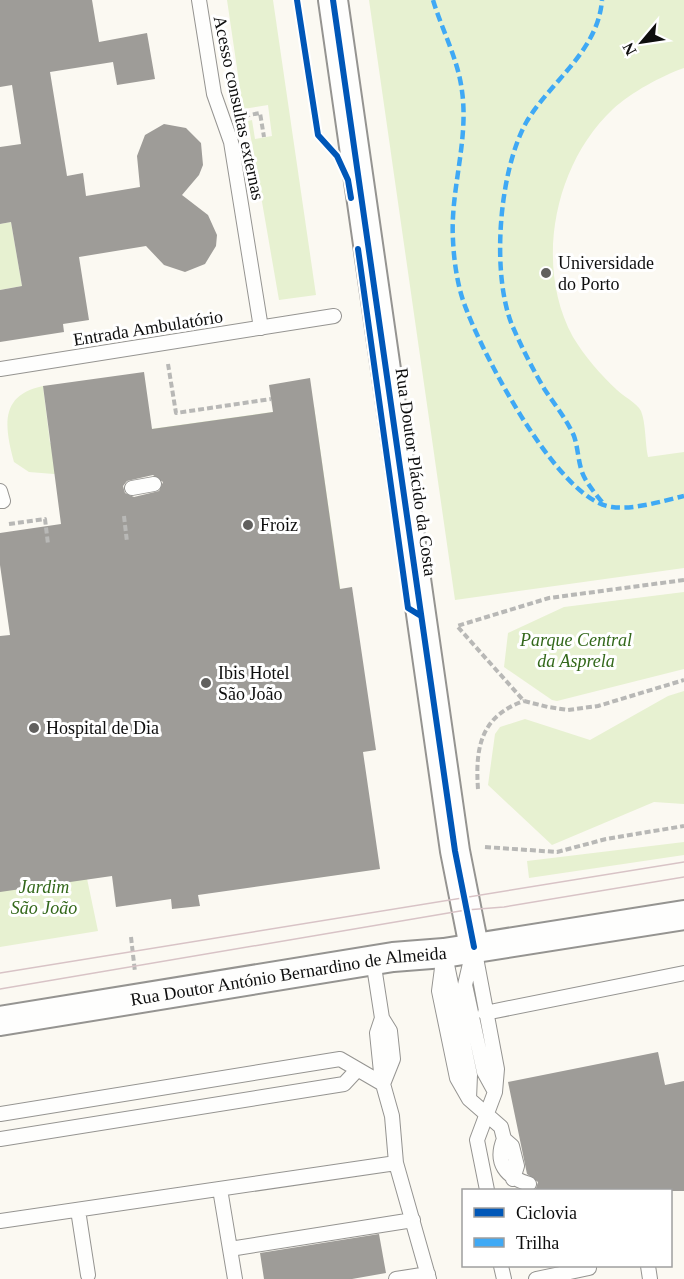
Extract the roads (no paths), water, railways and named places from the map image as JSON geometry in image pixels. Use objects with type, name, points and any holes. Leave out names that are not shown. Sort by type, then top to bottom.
[{"type":"street","name":"Rua Doutor Plácido da Costa","points":[[333,0],[455,851],[474,947]]},
{"type":"street","name":"Rua Doutor António Bernardino de Almeida","points":[[0,1022],[373,960],[444,952],[684,915]]},
{"type":"lane","name":"Acesso consultas externas","points":[[199,0],[214,94],[231,142],[261,327]]},
{"type":"lane","points":[[261,327],[334,316]]},
{"type":"lane","name":"Entrada Ambulatório","points":[[3,372],[261,327]]},
{"type":"lane","points":[[132,488],[154,484]]},
{"type":"lane","points":[[0,491],[3,501],[0,501]]},
{"type":"lane","points":[[474,947],[496,1070],[495,1092],[477,1140],[487,1189]]},
{"type":"lane","points":[[474,947],[465,985],[484,1072],[495,1092]]},
{"type":"lane","points":[[444,952],[439,991],[457,1078],[469,1099],[501,1127],[504,1139],[512,1146],[517,1166],[513,1179],[529,1184]]},
{"type":"lane","points":[[373,960],[382,1018],[390,1031],[393,1059],[382,1084],[392,1116],[396,1163],[428,1276],[396,1279]]},
{"type":"lane","points":[[485,1013],[684,973]]},
{"type":"lane","points":[[0,1114],[340,1059],[382,1084]]},
{"type":"lane","points":[[0,1139],[344,1084],[357,1070]]},
{"type":"lane","points":[[119,1095],[122,1119]]},
{"type":"lane","points":[[0,1221],[396,1163]]},
{"type":"lane","points":[[220,1189],[235,1279]]},
{"type":"lane","points":[[78,1210],[88,1275]]},
{"type":"lane","points":[[230,1249],[412,1220]]},
{"type":"lane","points":[[536,1279],[589,1271]]},
{"type":"tram line","points":[[0,973],[684,862]]},
{"type":"tram line","points":[[0,989],[466,910],[504,907],[684,877]]},
{"type":"place","name":"Universidade do Porto","points":[[546,273]]},
{"type":"place","name":"Froiz","points":[[248,525]]},
{"type":"place","name":"Ibis Hotel São João","points":[[206,683]]},
{"type":"place","name":"Hospital de Dia","points":[[34,728]]},
{"type":"park label","name":"Parque Central da Asprela","points":[[576,650]]},
{"type":"park label","name":"Jardim São João","points":[[44,897]]}]
